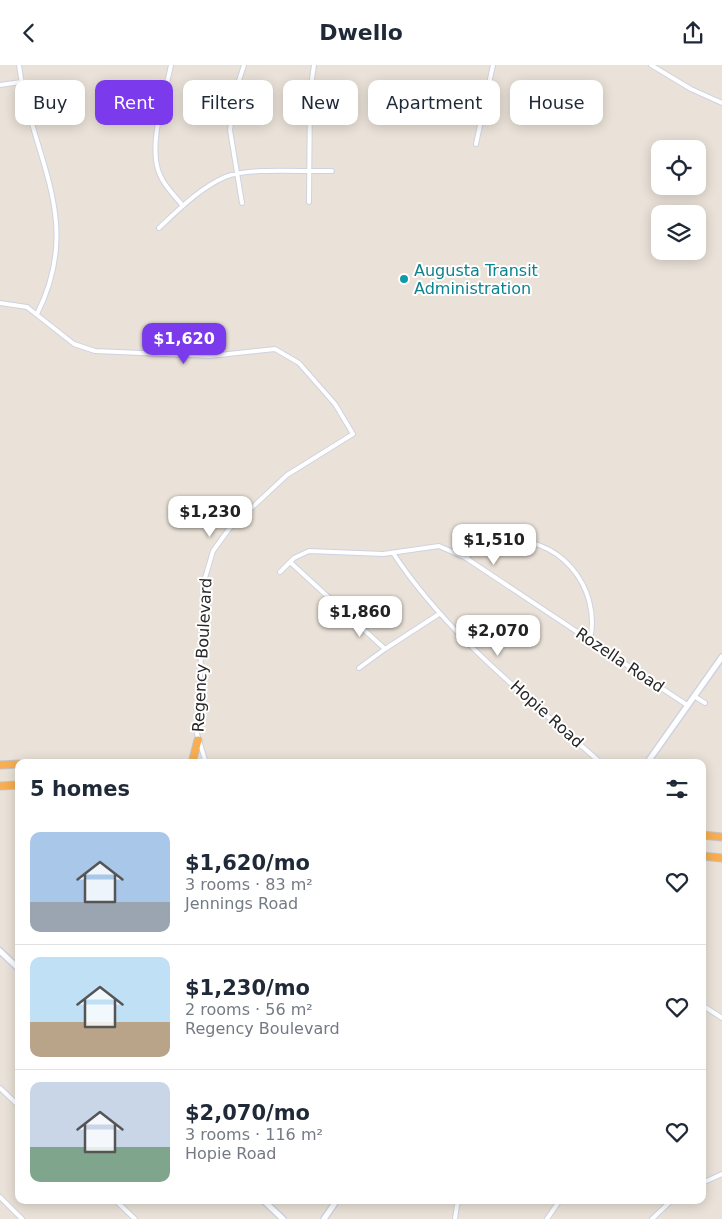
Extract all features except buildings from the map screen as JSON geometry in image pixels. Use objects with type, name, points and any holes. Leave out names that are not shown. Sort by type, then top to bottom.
[{"type":"highway","points":[[193,759],[198,740]]},
{"type":"highway","points":[[0,765],[15,764]]},
{"type":"highway","points":[[0,786],[15,785]]},
{"type":"highway","points":[[706,835],[722,837]]},
{"type":"highway","points":[[706,856],[722,858]]},
{"type":"street","points":[[19,65],[21,80]]},
{"type":"street","points":[[171,65],[156,140],[156,157],[160,176],[183,206]]},
{"type":"street","points":[[242,203],[231,144],[231,120],[244,65]]},
{"type":"street","points":[[309,202],[310,93],[314,65]]},
{"type":"street","points":[[490,80],[493,65]]},
{"type":"street","points":[[651,65],[691,89],[722,103]]},
{"type":"street","points":[[0,85],[15,84]]},
{"type":"street","points":[[0,303],[24,306],[37,314],[48,287],[54,261],[56,206],[48,172],[32,125]]},
{"type":"street","points":[[476,144],[480,125]]},
{"type":"street","points":[[159,228],[183,206],[213,183],[237,174],[332,171]]},
{"type":"street","name":"Regency Boulevard","points":[[37,314],[74,344],[105,352],[210,356],[266,348],[279,350],[298,362],[325,392],[342,414],[353,434],[287,475],[229,529],[213,551],[205,578],[198,740],[205,759]]},
{"type":"street","points":[[466,558],[489,544],[518,541],[538,545],[562,557],[573,567],[589,596],[592,619],[590,640]]},
{"type":"street","name":"Rozella Road","points":[[280,572],[299,555],[309,551],[394,553],[439,546],[466,558],[687,705]]},
{"type":"street","name":"Hopie Road","points":[[394,553],[439,614],[597,759]]},
{"type":"street","points":[[290,562],[385,649]]},
{"type":"street","points":[[359,668],[439,614]]},
{"type":"street","points":[[650,759],[722,657]]},
{"type":"street","points":[[694,696],[705,703]]},
{"type":"street","points":[[0,951],[15,965]]},
{"type":"street","points":[[706,1008],[722,1018]]},
{"type":"street","points":[[0,1088],[15,1102]]},
{"type":"street","points":[[706,1181],[722,1174]]},
{"type":"street","points":[[0,1197],[22,1219]]},
{"type":"street","points":[[119,1204],[135,1219]]},
{"type":"street","points":[[267,1204],[283,1219]]},
{"type":"street","points":[[324,1219],[334,1204]]},
{"type":"street","points":[[455,1219],[459,1204]]},
{"type":"street","points":[[547,1219],[557,1204]]},
{"type":"street","points":[[652,1219],[668,1204]]},
{"type":"place","name":"Augusta Transit Administration","points":[[404,279]]}]
